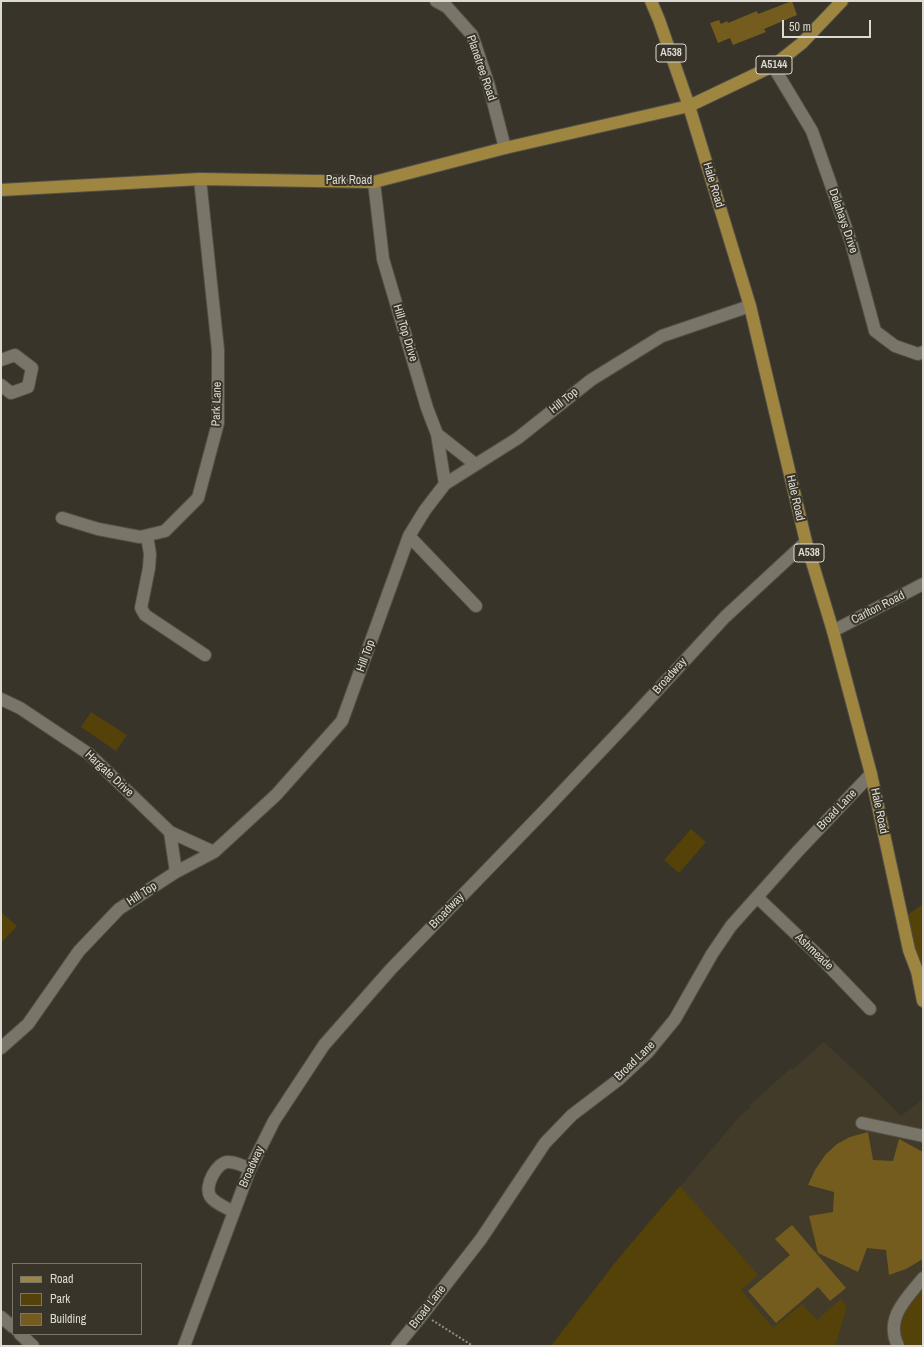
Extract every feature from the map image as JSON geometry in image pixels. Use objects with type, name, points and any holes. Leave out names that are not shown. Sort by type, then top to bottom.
[{"type":"main road","name":"Hale Road","points":[[651,1],[689,106],[750,306],[806,542],[833,631],[871,774],[909,950],[920,970],[923,1001]]},
{"type":"main road","name":"A5144","points":[[689,106],[773,66],[802,43],[842,1]]},
{"type":"main road","name":"Park Road","points":[[1,190],[200,179],[374,182],[505,148],[689,106]]},
{"type":"street","name":"Planetree Road","points":[[436,1],[446,7],[472,35],[489,86],[505,148]]},
{"type":"street","name":"Delahays Drive","points":[[773,66],[812,131],[851,242],[875,331],[895,346],[918,354],[923,352]]},
{"type":"street","name":"Park Lane","points":[[62,518],[98,529],[140,537],[147,536],[165,531],[198,498],[218,423],[218,350],[200,179]]},
{"type":"street","name":"Hill Top Drive","points":[[374,182],[383,259],[427,408],[437,434],[445,484]]},
{"type":"street","name":"Hill Top","points":[[1,1048],[28,1024],[79,951],[119,909],[176,872],[214,852],[276,795],[342,721],[409,536],[425,510],[445,484],[518,438],[591,380],[662,336],[750,306]]},
{"type":"street","points":[[1,360],[15,355],[32,368],[28,387],[11,393],[1,386]]},
{"type":"street","points":[[437,434],[475,464]]},
{"type":"street","points":[[147,536],[150,554],[149,568],[141,608],[145,615],[205,655]]},
{"type":"street","points":[[409,536],[476,606]]},
{"type":"street","name":"Broadway","points":[[184,1346],[250,1169],[274,1121],[324,1045],[390,969],[545,810],[725,617],[806,542]]},
{"type":"street","name":"Carlton Road","points":[[833,631],[923,584]]},
{"type":"street","name":"Hargate Drive","points":[[1,699],[20,708],[89,754],[170,832],[214,852]]},
{"type":"street","name":"Broad Lane","points":[[397,1346],[481,1239],[545,1142],[572,1115],[618,1080],[648,1052],[675,1019],[712,954],[731,926],[798,851],[871,774]]},
{"type":"street","points":[[170,832],[176,872]]},
{"type":"street","name":"Ashmeade","points":[[757,897],[821,958],[870,1009]]},
{"type":"street","points":[[862,1123],[923,1136]]},
{"type":"street","points":[[234,1212],[216,1202],[210,1196],[209,1189],[211,1180],[218,1167],[223,1163],[229,1162],[250,1169]]},
{"type":"street","points":[[898,1346],[893,1332],[895,1316],[923,1278]]},
{"type":"street","points":[[1,1317],[12,1326]]},
{"type":"street","points":[[21,1335],[33,1346]]},
{"type":"path","points":[[423,1314],[474,1346]]},
{"type":"shaded area","points":[[824,1042],[901,1116],[923,1099],[923,1346],[551,1346],[618,1259],[741,1115],[750,1108],[749,1106],[791,1068],[793,1069]]},
{"type":"green space","points":[[91,712],[127,735],[116,751],[81,727]]},
{"type":"green space","points":[[691,829],[706,842],[679,873],[664,860]]},
{"type":"green space","points":[[923,904],[923,1001],[902,919]]},
{"type":"green space","points":[[1,912],[17,926],[3,941],[1,939]]},
{"type":"green space","points":[[680,1186],[758,1275],[741,1290],[773,1328],[802,1304],[817,1320],[841,1299],[847,1307],[835,1346],[551,1346],[618,1259]]},
{"type":"green space","points":[[923,1289],[923,1346],[905,1346],[901,1338],[901,1323],[908,1308]]},
{"type":"building","points":[[792,1],[797,15],[764,29],[766,32],[733,45],[730,38],[718,43],[710,23],[719,20],[721,24],[727,21],[728,23],[757,11],[758,14]]},
{"type":"building","points":[[868,1132],[873,1160],[893,1161],[899,1139],[923,1152],[923,1259],[906,1269],[889,1275],[886,1250],[867,1248],[858,1272],[818,1253],[809,1216],[833,1212],[834,1192],[808,1185],[815,1170],[826,1154],[837,1144],[850,1137]]},
{"type":"building","points":[[792,1225],[846,1288],[830,1301],[818,1287],[776,1323],[748,1291],[790,1255],[775,1239]]}]
